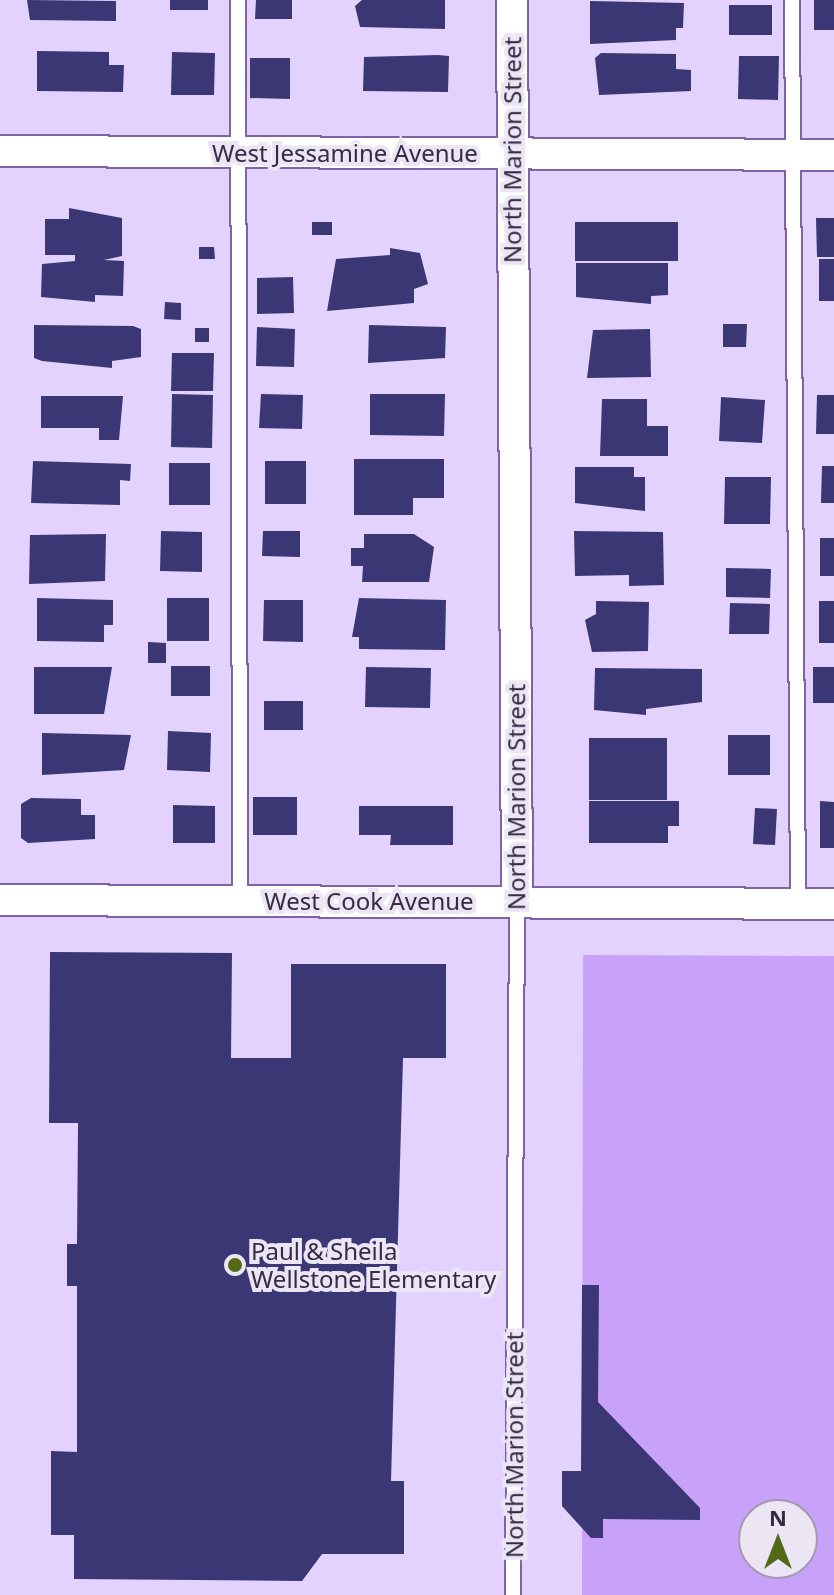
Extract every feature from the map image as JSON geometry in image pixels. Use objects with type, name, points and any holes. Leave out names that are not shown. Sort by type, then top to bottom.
[{"type":"street","name":"North Marion Street","points":[[512,0],[517,902]]},
{"type":"street","name":"West Jessamine Avenue","points":[[0,151],[834,155]]},
{"type":"street","name":"West Cook Avenue","points":[[0,900],[834,904]]},
{"type":"lane","points":[[238,0],[240,900]]},
{"type":"lane","points":[[792,0],[798,903]]},
{"type":"lane","name":"North Marion Street","points":[[513,1595],[517,902]]},
{"type":"shaded area","points":[[583,955],[834,956],[834,1595],[582,1595]]},
{"type":"building","points":[[27,0],[116,1],[116,21],[30,20]]},
{"type":"building","points":[[170,0],[208,0],[208,10],[170,10]]},
{"type":"building","points":[[256,0],[292,0],[292,19],[255,19]]},
{"type":"building","points":[[362,0],[445,0],[445,29],[360,27],[355,6]]},
{"type":"building","points":[[814,0],[834,0],[834,30],[814,30]]},
{"type":"building","points":[[590,1],[684,3],[683,28],[676,28],[676,40],[590,44]]},
{"type":"building","points":[[729,5],[772,5],[772,35],[729,35]]},
{"type":"building","points":[[37,51],[109,52],[109,65],[124,65],[123,92],[37,91]]},
{"type":"building","points":[[172,52],[215,53],[214,95],[171,95]]},
{"type":"building","points":[[601,53],[676,54],[676,69],[691,70],[691,91],[599,95],[595,58]]},
{"type":"building","points":[[449,56],[448,92],[363,91],[364,57]]},
{"type":"building","points":[[739,56],[779,56],[778,100],[738,99]]},
{"type":"building","points":[[250,58],[290,58],[290,99],[250,98]]},
{"type":"building","points":[[69,208],[122,218],[122,256],[104,260],[124,261],[123,296],[95,295],[95,302],[41,297],[42,264],[75,261],[75,255],[45,255],[45,219],[69,219]]},
{"type":"building","points":[[816,218],[834,218],[834,257],[817,257]]},
{"type":"building","points":[[312,222],[332,222],[332,235],[312,235]]},
{"type":"building","points":[[575,222],[678,222],[678,261],[575,261]]},
{"type":"building","points":[[199,247],[214,247],[215,259],[199,259]]},
{"type":"building","points":[[390,248],[420,253],[428,284],[414,289],[414,303],[327,311],[336,259],[390,255]]},
{"type":"building","points":[[819,259],[834,259],[834,301],[819,301]]},
{"type":"building","points":[[576,263],[668,263],[668,295],[651,296],[651,304],[576,297]]},
{"type":"building","points":[[293,277],[294,313],[257,314],[257,278]]},
{"type":"building","points":[[165,302],[181,303],[181,320],[164,319]]},
{"type":"building","points":[[723,324],[747,324],[746,347],[723,347]]},
{"type":"building","points":[[34,325],[133,326],[141,329],[141,357],[112,361],[112,368],[42,361],[34,358]]},
{"type":"building","points":[[369,325],[446,327],[445,358],[368,363]]},
{"type":"building","points":[[257,327],[295,329],[294,367],[256,366]]},
{"type":"building","points":[[195,328],[209,328],[209,342],[195,342]]},
{"type":"building","points":[[650,329],[651,377],[587,378],[593,330]]},
{"type":"building","points":[[172,353],[214,353],[213,391],[171,391]]},
{"type":"building","points":[[172,394],[213,395],[212,448],[171,447]]},
{"type":"building","points":[[261,394],[303,395],[302,429],[259,428]]},
{"type":"building","points":[[370,394],[445,394],[444,436],[370,435]]},
{"type":"building","points":[[817,395],[834,395],[834,434],[816,434]]},
{"type":"building","points":[[41,396],[123,396],[119,440],[99,440],[99,428],[41,428]]},
{"type":"building","points":[[721,397],[765,400],[762,443],[719,441]]},
{"type":"building","points":[[602,399],[647,399],[647,426],[668,426],[668,456],[600,456]]},
{"type":"building","points":[[354,459],[444,459],[444,498],[413,498],[413,515],[354,515]]},
{"type":"building","points":[[33,461],[131,464],[130,481],[120,480],[120,505],[31,503]]},
{"type":"building","points":[[265,461],[306,461],[306,504],[265,504]]},
{"type":"building","points":[[169,463],[210,463],[210,505],[169,505]]},
{"type":"building","points":[[822,466],[834,466],[834,503],[821,503]]},
{"type":"building","points":[[575,467],[634,467],[634,477],[645,477],[645,511],[575,503]]},
{"type":"building","points":[[725,477],[771,477],[770,524],[724,524]]},
{"type":"building","points":[[161,531],[202,532],[202,572],[160,571]]},
{"type":"building","points":[[263,531],[300,531],[300,557],[262,556]]},
{"type":"building","points":[[574,531],[663,532],[664,585],[629,586],[629,575],[575,576]]},
{"type":"building","points":[[106,534],[105,581],[29,584],[30,535]]},
{"type":"building","points":[[364,534],[414,534],[434,547],[429,582],[362,582],[363,566],[351,566],[351,548],[364,548]]},
{"type":"building","points":[[820,538],[834,538],[834,576],[820,576]]},
{"type":"building","points":[[726,568],[771,569],[770,598],[726,597]]},
{"type":"building","points":[[37,598],[113,600],[113,625],[104,625],[104,642],[37,641]]},
{"type":"building","points":[[167,598],[209,598],[209,641],[167,641]]},
{"type":"building","points":[[359,598],[446,600],[445,650],[359,649],[359,637],[352,637]]},
{"type":"building","points":[[264,600],[303,600],[303,642],[263,641]]},
{"type":"building","points":[[596,601],[649,602],[648,651],[592,652],[585,620],[596,614]]},
{"type":"building","points":[[819,601],[834,601],[834,643],[819,643]]},
{"type":"building","points":[[730,603],[770,604],[769,634],[729,634]]},
{"type":"building","points":[[148,642],[166,643],[166,663],[148,663]]},
{"type":"building","points":[[171,666],[210,666],[210,696],[171,696]]},
{"type":"building","points":[[34,667],[112,667],[104,714],[34,714]]},
{"type":"building","points":[[366,667],[431,668],[430,708],[365,707]]},
{"type":"building","points":[[813,667],[834,667],[834,703],[813,703]]},
{"type":"building","points":[[595,668],[702,669],[702,702],[646,709],[646,715],[594,710]]},
{"type":"building","points":[[264,701],[303,701],[303,730],[264,730]]},
{"type":"building","points":[[168,731],[211,733],[210,772],[167,770]]},
{"type":"building","points":[[42,733],[131,735],[124,770],[42,775]]},
{"type":"building","points":[[728,735],[770,735],[770,775],[728,775]]},
{"type":"building","points":[[589,738],[667,738],[667,800],[589,800]]},
{"type":"building","points":[[253,797],[297,797],[297,835],[253,835]]},
{"type":"building","points":[[31,798],[81,799],[81,815],[95,815],[95,839],[28,843],[21,838],[21,804]]},
{"type":"building","points":[[589,801],[679,801],[679,826],[668,826],[668,843],[589,843]]},
{"type":"building","points":[[820,801],[834,802],[834,848],[820,848]]},
{"type":"building","points":[[173,805],[215,806],[215,843],[173,843]]},
{"type":"building","points":[[359,806],[453,806],[453,845],[390,845],[391,835],[359,835]]},
{"type":"building","points":[[755,808],[777,809],[775,845],[753,844]]},
{"type":"building","name":"Paul & Sheila Wellstone Elementary","points":[[50,952],[232,953],[231,1058],[291,1058],[291,964],[446,964],[446,1058],[403,1058],[391,1481],[404,1481],[404,1554],[322,1554],[302,1581],[74,1579],[74,1535],[51,1535],[51,1451],[77,1452],[77,1286],[67,1286],[67,1244],[77,1244],[78,1123],[49,1123]]},
{"type":"building","points":[[582,1285],[599,1285],[598,1402],[700,1508],[700,1520],[603,1519],[603,1538],[591,1538],[562,1506],[562,1471],[581,1471]]},
{"type":"place","name":"Paul & Sheila Wellstone Elementary","points":[[235,1265]]}]
